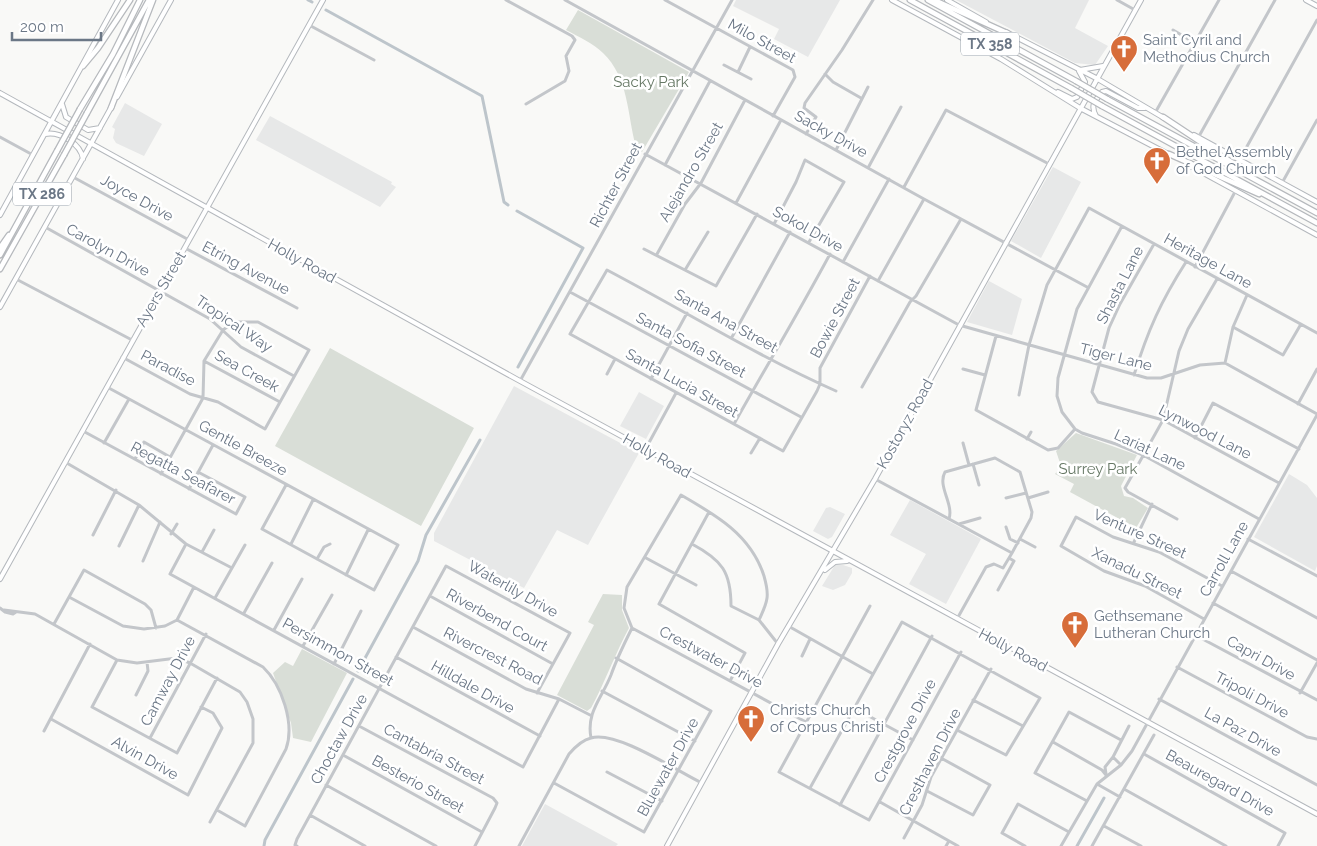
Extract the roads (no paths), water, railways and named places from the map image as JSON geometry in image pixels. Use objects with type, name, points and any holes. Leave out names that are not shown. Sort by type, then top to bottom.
[{"type":"highway","points":[[83,66],[98,48],[130,0]]},
{"type":"highway","name":"TX 286","points":[[0,256],[80,109],[113,54],[140,0]]},
{"type":"highway","name":"TX 286","points":[[0,270],[149,0]]},
{"type":"highway","points":[[111,108],[153,0]]},
{"type":"highway","name":"TX 358","points":[[910,0],[1317,223]]},
{"type":"highway","name":"TX 358","points":[[928,0],[1317,213]]},
{"type":"highway","points":[[934,0],[1007,33]]},
{"type":"highway","points":[[1163,118],[1260,181]]},
{"type":"highway","points":[[1169,154],[1284,205]]},
{"type":"highway","points":[[0,248],[32,200]]},
{"type":"main road","points":[[0,215],[118,0]]},
{"type":"main road","points":[[0,307],[171,0]]},
{"type":"main road","name":"Ayers Street","points":[[0,579],[122,357],[323,0]]},
{"type":"main road","points":[[892,0],[1001,59],[1080,108],[1237,190],[1317,235]]},
{"type":"main road","points":[[947,0],[1096,78],[1198,138],[1317,202]]},
{"type":"main road","name":"Kostoryz Road","points":[[667,846],[778,644],[823,571],[875,479],[1141,0]]},
{"type":"main road","points":[[1309,1],[1317,6]]},
{"type":"main road","points":[[1078,69],[1103,66]]},
{"type":"main road","points":[[1034,80],[1072,99],[1077,97],[1085,82],[1078,69]]},
{"type":"main road","points":[[1096,116],[1092,109],[1093,104],[1102,92],[1106,91],[1138,108],[1147,108]]},
{"type":"main road","name":"Holly Road","points":[[0,93],[645,450],[1317,814]]},
{"type":"main road","points":[[62,104],[66,118],[88,130],[100,128]]},
{"type":"main road","points":[[45,134],[54,134],[78,146],[84,159]]},
{"type":"main road","points":[[823,571],[835,562],[848,560]]},
{"type":"street","points":[[506,0],[572,36],[575,40],[566,56],[569,71],[566,81],[526,104]]},
{"type":"street","name":"Sacky Drive","points":[[565,0],[1087,287]]},
{"type":"street","name":"Milo Street","points":[[664,0],[750,46],[795,73],[773,116]]},
{"type":"street","name":"Richter Street","points":[[520,381],[732,0]]},
{"type":"street","points":[[806,134],[816,117],[804,105],[873,0]]},
{"type":"street","points":[[1117,0],[1135,10]]},
{"type":"street","points":[[1155,113],[1219,0]]},
{"type":"street","points":[[1198,138],[1275,0]]},
{"type":"street","points":[[1240,159],[1317,20]]},
{"type":"street","points":[[309,25],[374,60]]},
{"type":"street","points":[[1173,30],[1195,43]]},
{"type":"street","points":[[738,72],[750,46]]},
{"type":"street","points":[[724,65],[751,79]]},
{"type":"street","points":[[825,74],[833,82],[861,98]]},
{"type":"street","points":[[665,165],[710,81]]},
{"type":"street","points":[[836,150],[868,87]]},
{"type":"street","name":"Alejandro Street","points":[[656,254],[685,204],[701,184],[745,100]]},
{"type":"street","points":[[868,168],[901,107]]},
{"type":"street","points":[[904,187],[946,110],[1049,164]]},
{"type":"street","points":[[736,203],[782,120]]},
{"type":"street","points":[[1282,183],[1317,120]]},
{"type":"street","points":[[0,137],[33,155]]},
{"type":"street","name":"Sokol Drive","points":[[645,154],[959,325]]},
{"type":"street","points":[[774,224],[805,160],[844,182],[809,242]]},
{"type":"street","name":"Joyce Drive","points":[[73,176],[189,240]]},
{"type":"street","points":[[843,262],[889,179]]},
{"type":"street","points":[[1195,267],[1237,190]]},
{"type":"street","name":"Bowie Street","points":[[878,281],[924,199]]},
{"type":"street","points":[[0,204],[5,207]]},
{"type":"street","name":"Heritage Lane","points":[[1055,269],[1089,208],[1317,333]]},
{"type":"street","points":[[644,248],[716,286],[757,214]]},
{"type":"street","points":[[862,387],[961,219]]},
{"type":"street","points":[[996,336],[976,410],[1048,450],[1055,450],[1075,429],[1062,412],[1057,396],[1058,378],[1077,309],[1087,287],[1122,226]]},
{"type":"street","name":"Carolyn Drive","points":[[45,228],[160,292]]},
{"type":"street","points":[[685,270],[708,232]]},
{"type":"street","points":[[732,337],[790,232]]},
{"type":"street","name":"Shasta Lane","points":[[1100,365],[1113,320],[1154,244]]},
{"type":"street","name":"Etring Avenue","points":[[185,248],[297,308]]},
{"type":"street","points":[[734,424],[770,358],[788,332],[830,254]]},
{"type":"street","points":[[1134,375],[1149,329],[1165,295],[1186,262]]},
{"type":"street","points":[[1019,395],[1028,345],[1041,302],[1055,269]]},
{"type":"street","name":"Santa Ana Street","points":[[588,302],[607,270],[770,358],[836,391]]},
{"type":"street","name":"Bowie Street","points":[[783,451],[820,384],[820,368],[870,276]]},
{"type":"street","points":[[16,279],[132,340]]},
{"type":"street","points":[[1177,520],[1128,492],[1125,488],[1163,420],[1179,351],[1188,329],[1217,279]]},
{"type":"street","name":"Tropical Way","points":[[160,292],[210,319],[241,347],[294,376]]},
{"type":"street","name":"Santa Sofia Street","points":[[570,292],[801,417]]},
{"type":"street","points":[[1247,295],[1232,327],[1225,363],[1317,414]]},
{"type":"street","name":"Santa Lucia Street","points":[[588,302],[570,334],[783,451]]},
{"type":"street","points":[[651,379],[687,312]]},
{"type":"street","points":[[161,474],[203,398],[204,361],[222,330],[234,322],[258,322],[309,350],[280,402]]},
{"type":"street","points":[[1232,327],[1283,355],[1301,324]]},
{"type":"street","name":"Tiger Lane","points":[[959,325],[1147,378],[1161,378],[1200,365],[1225,363]]},
{"type":"street","name":"Paradise","points":[[122,357],[203,398],[218,402],[266,429],[280,402]]},
{"type":"street","points":[[607,374],[615,359]]},
{"type":"street","name":"Sea Creek","points":[[204,361],[280,402]]},
{"type":"street","name":"Lynwood Lane","points":[[1100,365],[1092,392],[1098,402],[1163,420],[1279,483]]},
{"type":"street","points":[[964,369],[985,375]]},
{"type":"street","points":[[1298,404],[1317,369]]},
{"type":"street","name":"Gentle Breeze","points":[[106,386],[398,545],[374,590],[346,575]]},
{"type":"street","points":[[645,450],[676,393]]},
{"type":"street","points":[[104,443],[129,399]]},
{"type":"street","points":[[1194,438],[1213,403],[1299,449]]},
{"type":"street","name":"Carroll Lane","points":[[1061,846],[1097,784],[1128,758],[1176,667],[1317,414]]},
{"type":"street","name":"Lariat Lane","points":[[1075,429],[1143,455],[1259,519]]},
{"type":"street","name":"Regatta Seafarer","points":[[82,431],[236,514],[245,497],[198,472]]},
{"type":"street","points":[[1027,439],[1031,432]]},
{"type":"street","points":[[751,453],[760,438]]},
{"type":"street","points":[[134,459],[144,442],[170,457]]},
{"type":"street","points":[[189,489],[213,444]]},
{"type":"street","points":[[963,444],[979,485]]},
{"type":"street","points":[[949,519],[951,513],[942,477],[945,472],[994,458],[1017,469],[1020,472],[1028,498],[1032,518],[1003,568]]},
{"type":"street","points":[[65,462],[139,505],[160,522],[171,534],[186,544],[232,568]]},
{"type":"street","points":[[875,479],[1012,553]]},
{"type":"street","points":[[286,485],[262,529],[346,575],[368,530]]},
{"type":"street","points":[[93,535],[116,490]]},
{"type":"street","points":[[1006,498],[1026,492]]},
{"type":"street","points":[[1028,498],[1048,492]]},
{"type":"street","points":[[591,738],[590,715],[611,675],[616,658],[632,628],[625,614],[624,597],[627,587],[646,558],[681,495],[709,512],[749,544],[761,565],[767,585],[767,598],[759,620]]},
{"type":"street","points":[[291,544],[313,500]]},
{"type":"street","points":[[1134,543],[1152,504]]},
{"type":"street","points":[[118,546],[139,505]]},
{"type":"street","points":[[709,512],[660,604],[745,652],[730,681]]},
{"type":"street","name":"Venture Street","points":[[1060,546],[1076,517],[1113,537],[1159,552],[1222,586]]},
{"type":"street","points":[[958,524],[980,518]]},
{"type":"street","points":[[143,561],[160,522]]},
{"type":"street","points":[[171,534],[177,524]]},
{"type":"street","points":[[1006,527],[1010,539],[1035,547]]},
{"type":"street","points":[[202,552],[214,530]]},
{"type":"street","points":[[1248,539],[1317,576]]},
{"type":"street","name":"Persimmon Street","points":[[186,544],[170,574],[334,664],[524,767],[540,736]]},
{"type":"street","points":[[317,559],[324,547],[330,544]]},
{"type":"street","points":[[692,544],[709,553],[729,576],[731,606],[759,620],[778,644]]},
{"type":"street","points":[[215,598],[245,545]]},
{"type":"street","name":"Xanadu Street","points":[[1060,546],[1104,571],[1145,586],[1204,619]]},
{"type":"street","points":[[646,558],[696,585]]},
{"type":"street","points":[[998,590],[1014,561],[1009,558]]},
{"type":"street","points":[[244,613],[272,563]]},
{"type":"street","points":[[957,620],[986,566],[994,564],[1008,572]]},
{"type":"street","name":"Choctaw Drive","points":[[296,845],[326,785],[446,566]]},
{"type":"street","name":"Waterlily Drive","points":[[446,566],[570,633],[553,664]]},
{"type":"street","points":[[54,624],[84,570],[145,604],[154,618],[156,628]]},
{"type":"street","points":[[1231,571],[1317,618]]},
{"type":"street","points":[[274,630],[302,579]]},
{"type":"street","points":[[69,597],[123,626],[133,629],[156,628],[177,620],[194,587]]},
{"type":"street","points":[[303,646],[332,595]]},
{"type":"street","name":"Riverbend Court","points":[[430,596],[553,664]]},
{"type":"street","points":[[1213,603],[1317,661],[1300,693]]},
{"type":"street","points":[[870,606],[779,772],[840,805],[932,636]]},
{"type":"street","points":[[2,609],[5,612],[35,614],[117,660],[137,663],[177,658],[190,663],[240,692],[247,702],[255,729],[253,743],[210,822]]},
{"type":"street","points":[[334,664],[361,611]]},
{"type":"street","points":[[177,620],[206,634],[263,667],[272,676],[278,687],[289,732],[286,749],[245,826],[217,810]]},
{"type":"street","points":[[810,788],[902,622],[932,636],[1040,698],[1006,755],[957,730]]},
{"type":"street","name":"Rivercrest Road","points":[[413,627],[537,693],[559,699],[590,715]]},
{"type":"street","points":[[790,627],[873,674]]},
{"type":"street","name":"Crestwater Drive","points":[[632,628],[806,722]]},
{"type":"street","name":"Camway Drive","points":[[150,738],[206,634]]},
{"type":"street","name":"Capri Drive","points":[[1195,635],[1300,693],[1317,700]]},
{"type":"street","points":[[802,656],[810,639]]},
{"type":"street","points":[[44,731],[90,644]]},
{"type":"street","name":"Crestgrove Drive","points":[[840,805],[869,820],[961,652]]},
{"type":"street","name":"Hilldale Drive","points":[[396,657],[540,736]]},
{"type":"street","name":"Bluewater Drive","points":[[554,783],[644,832],[711,711],[616,658]]},
{"type":"street","points":[[117,660],[92,706],[177,752],[217,678]]},
{"type":"street","points":[[136,695],[148,671],[147,662]]},
{"type":"street","points":[[537,693],[553,664]]},
{"type":"street","name":"Tripoli Drive","points":[[1176,667],[1307,737],[1317,739]]},
{"type":"street","name":"Cresthaven Drive","points":[[904,838],[941,758],[991,669]]},
{"type":"street","points":[[602,690],[695,741]]},
{"type":"street","points":[[540,736],[559,699]]},
{"type":"street","name":"La Paz Drive","points":[[1159,699],[1317,785]]},
{"type":"street","points":[[974,700],[1023,726]]},
{"type":"street","name":"Alvin Drive","points":[[51,719],[188,795],[222,728],[213,712],[201,708]]},
{"type":"street","points":[[854,708],[913,740]]},
{"type":"street","points":[[1087,801],[1035,773],[1069,712],[1121,740]]},
{"type":"street","name":"Cantabria Street","points":[[359,726],[493,798],[497,803],[482,832]]},
{"type":"street","name":"Carroll Lane","points":[[1106,775],[1105,767],[1113,757],[1128,726]]},
{"type":"street","points":[[1092,846],[1154,735]]},
{"type":"street","points":[[519,846],[574,748],[591,738],[602,736],[621,740],[702,784]]},
{"type":"street","points":[[1053,742],[1102,770],[1106,775]]},
{"type":"street","name":"Beauregard Drive","points":[[1144,754],[1285,833],[1278,846]]},
{"type":"street","name":"Besterio Street","points":[[343,755],[482,832]]},
{"type":"street","points":[[1113,757],[1121,765]]},
{"type":"street","points":[[927,790],[973,816],[990,785],[941,758]]},
{"type":"street","points":[[607,772],[662,802]]},
{"type":"street","points":[[1097,784],[1120,797]]},
{"type":"street","points":[[326,785],[436,846]]},
{"type":"street","points":[[1124,789],[1226,846]]},
{"type":"street","points":[[880,802],[958,846]]},
{"type":"street","points":[[1025,846],[1002,833],[1018,804],[1069,832]]},
{"type":"street","points":[[310,815],[366,846]]},
{"type":"street","points":[[1104,826],[1141,846]]},
{"type":"street","points":[[475,846],[482,832]]},
{"type":"street","points":[[946,846],[948,841]]},
{"type":"waterway","points":[[308,0],[312,2]]},
{"type":"waterway","points":[[326,10],[482,96],[504,202],[508,205]]},
{"type":"waterway","points":[[517,211],[583,248],[518,367]]},
{"type":"waterway","points":[[358,671],[418,561],[426,535],[480,440]]},
{"type":"waterway","points":[[264,846],[265,840],[353,679]]},
{"type":"waterway","points":[[1077,846],[1104,798]]},
{"type":"place","name":"Saint Cyril and Methodius Church","points":[[1124,73]]},
{"type":"place","name":"Bethel Assembly of God Church","points":[[1157,185]]},
{"type":"place","name":"Gethsemane Lutheran Church","points":[[1075,649]]},
{"type":"place","name":"Christs Church of Corpus Christi","points":[[751,743]]},
{"type":"park label","name":"Sacky Park","points":[[651,82]]},
{"type":"park label","name":"Surrey Park","points":[[1098,469]]}]
